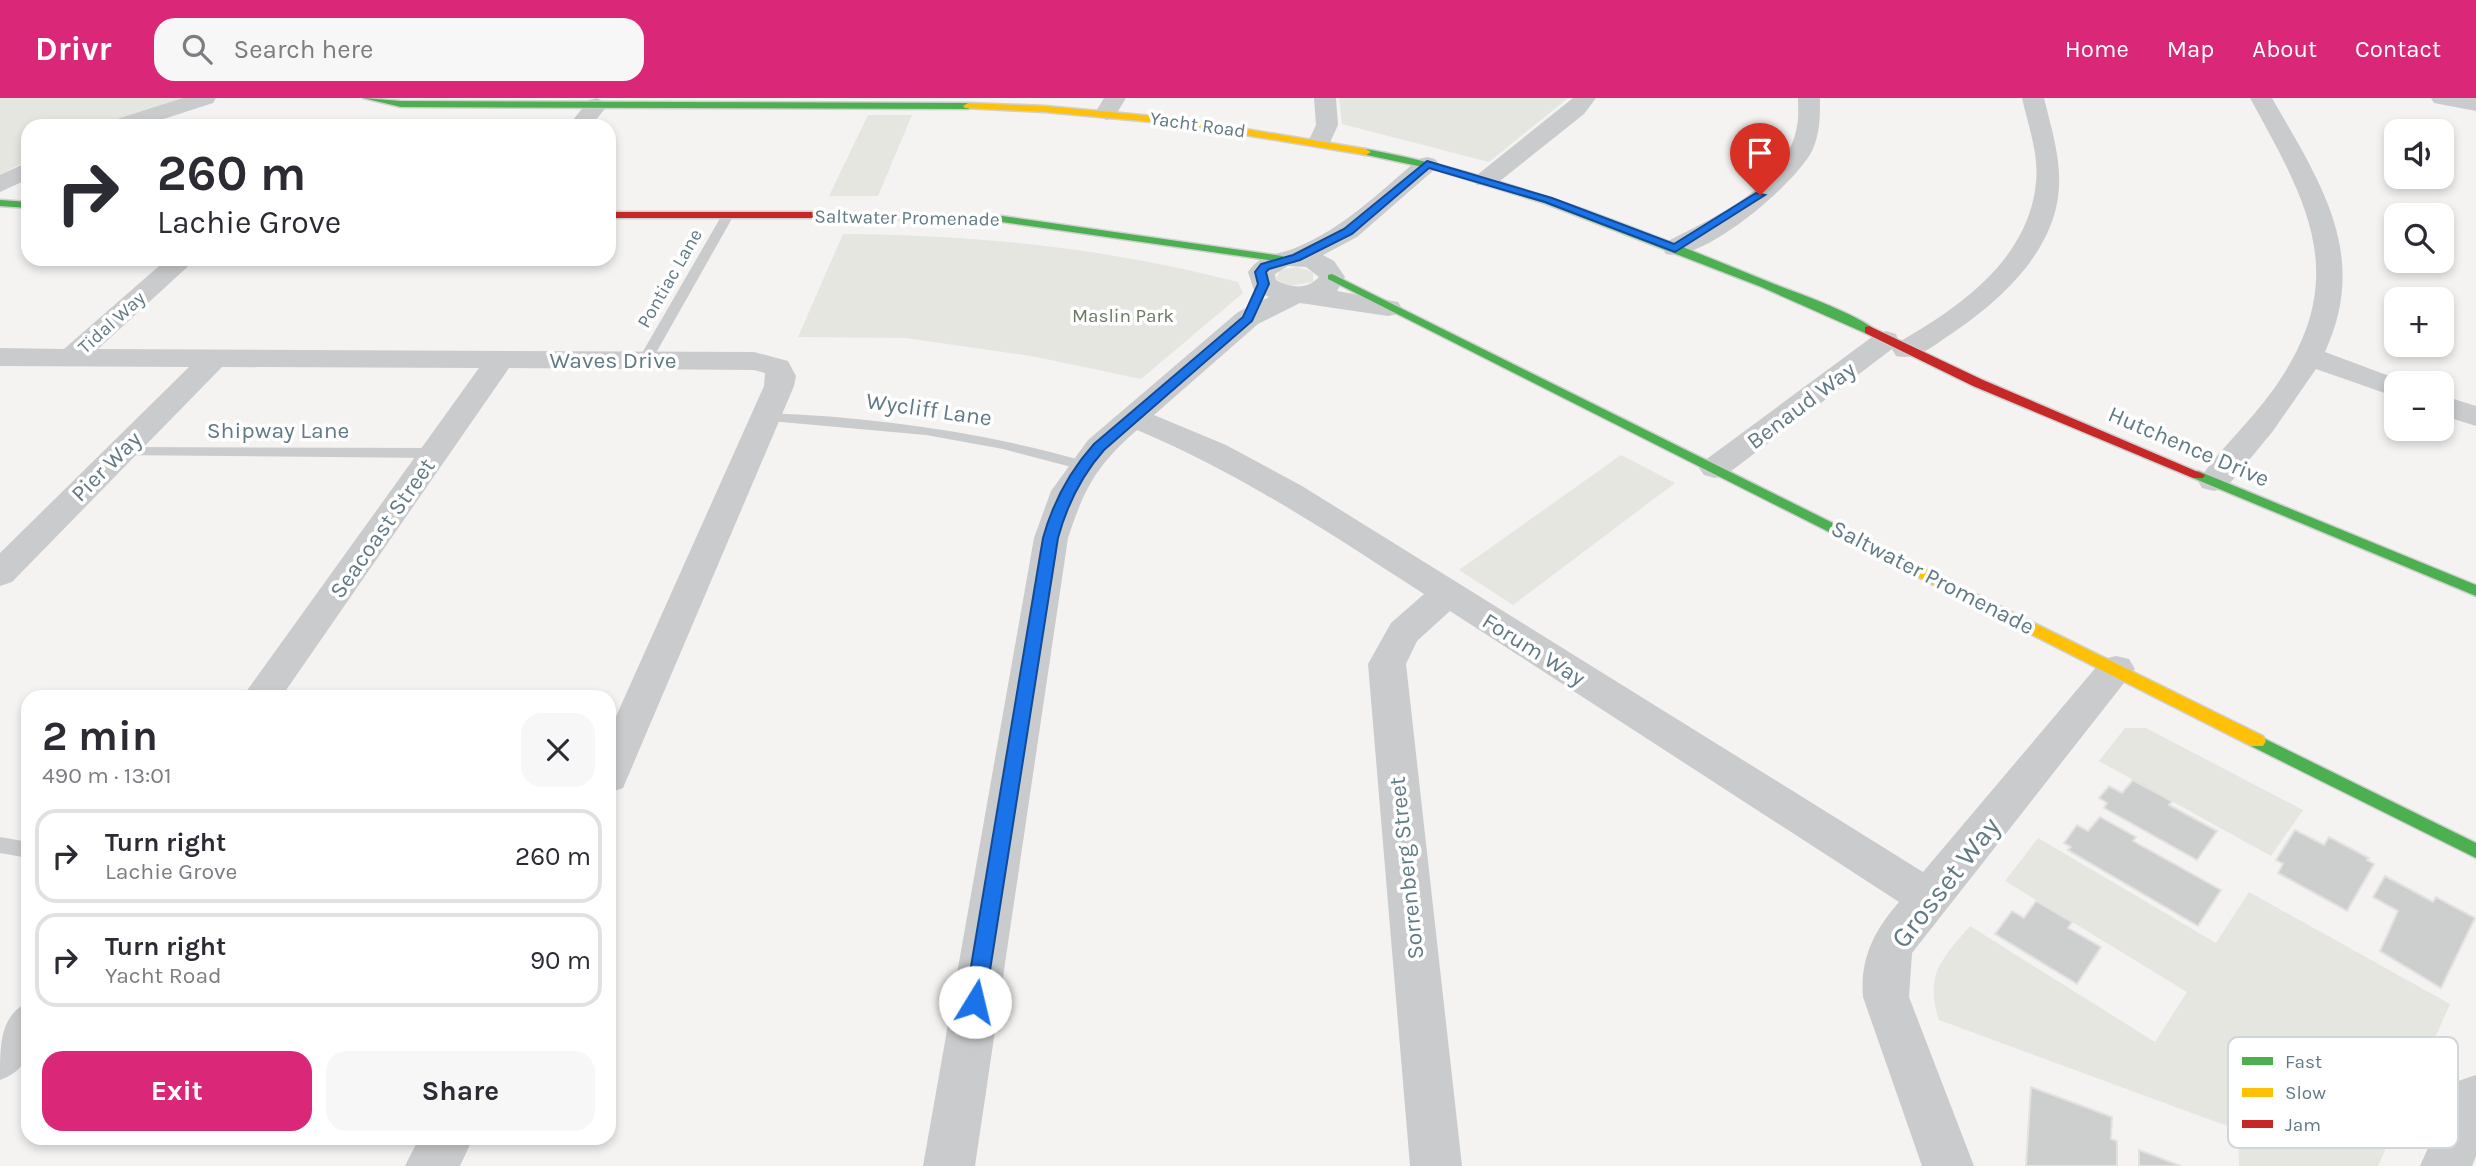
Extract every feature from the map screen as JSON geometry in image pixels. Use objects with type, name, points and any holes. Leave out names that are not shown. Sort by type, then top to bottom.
[{"type":"street","points":[[140,119],[205,98]]},
{"type":"street","name":"Yacht Road","points":[[368,98],[386,104],[597,105],[896,101],[1010,107],[1111,106],[1320,142],[1427,164],[1486,180],[1583,212],[1675,248],[1754,281],[1799,305],[1847,321],[1896,345]]},
{"type":"street","points":[[1320,142],[1327,125],[1325,98]]},
{"type":"street","points":[[1486,180],[1566,117],[1585,98]]},
{"type":"street","points":[[1675,248],[1749,204],[1787,173],[1805,141],[1810,123],[1809,98]]},
{"type":"street","name":"Benaud Way","points":[[1715,468],[1896,345],[1941,329],[1997,283],[2020,258],[2035,233],[2045,208],[2048,181],[2045,147],[2033,98]]},
{"type":"street","points":[[2214,481],[2294,386],[2311,357],[2330,290],[2330,259],[2324,225],[2312,192],[2261,98]]},
{"type":"street","points":[[2442,98],[2476,104]]},
{"type":"street","points":[[585,119],[597,105]]},
{"type":"street","points":[[1248,318],[1265,267],[1348,232],[1427,164]]},
{"type":"street","points":[[0,185],[21,173]]},
{"type":"street","points":[[0,203],[21,204]]},
{"type":"street","name":"Saltwater Promenade","points":[[616,215],[920,215],[1002,219],[1129,235],[1202,250],[1289,259]]},
{"type":"street","points":[[949,1166],[1051,538],[1062,501],[1083,465],[1132,417],[1248,318],[1301,294],[1325,287],[1348,232]]},
{"type":"street","name":"Saltwater Promenade","points":[[1202,250],[1262,281],[1271,289],[1388,308]]},
{"type":"street","points":[[1289,259],[1318,262],[1332,275]]},
{"type":"street","name":"Tidal Way","points":[[72,358],[175,266]]},
{"type":"street","name":"Saltwater Promenade","points":[[1332,275],[1388,308],[1459,339],[2476,851]]},
{"type":"street","name":"Hutchence Drive","points":[[1896,345],[2476,591]]},
{"type":"street","name":"Waves Drive","points":[[0,357],[645,360],[754,361],[773,364],[781,376],[765,417],[616,761]]},
{"type":"street","points":[[2311,357],[2384,384]]},
{"type":"street","name":"Pier Way","points":[[0,574],[213,359]]},
{"type":"street","name":"Seacoast Street","points":[[266,690],[501,359]]},
{"type":"street","points":[[2454,409],[2476,417]]},
{"type":"street","name":"Forum Way","points":[[1132,417],[1264,477],[1928,898]]},
{"type":"street","name":"Sorrenberg Street","points":[[1436,1166],[1387,664],[1396,642],[1408,624],[1448,595]]},
{"type":"street","name":"Grosset Way","points":[[1948,1166],[1893,1020],[1884,976],[1887,957],[1895,939],[2116,669]]},
{"type":"street","points":[[0,1058],[21,1032]]},
{"type":"street","points":[[2458,1139],[2476,1098]]},
{"type":"street","points":[[431,1166],[444,1145]]},
{"type":"street","points":[[2446,1166],[2454,1148]]},
{"type":"lane","name":"Pontiac Lane","points":[[645,360],[728,215]]},
{"type":"lane","name":"Wycliff Lane","points":[[765,417],[898,424],[1016,446],[1083,465]]},
{"type":"lane","name":"Shipway Lane","points":[[120,452],[435,453]]},
{"type":"lane","points":[[0,845],[21,849]]},
{"type":"green space","points":[[0,98],[184,98],[122,119],[21,119],[21,164],[0,175]]},
{"type":"green space","points":[[1339,98],[1568,98],[1489,162],[1342,124]]},
{"type":"green space","points":[[868,115],[912,115],[878,196],[829,196]]},
{"type":"green space","name":"Maslin Park","points":[[843,234],[943,237],[1091,252],[1238,282],[1243,293],[1141,379],[1031,356],[906,338],[798,337]]},
{"type":"green space","points":[[1297,267],[1313,272],[1313,282],[1289,286],[1276,279],[1280,270]]},
{"type":"green space","points":[[1621,455],[1675,483],[1513,605],[1459,570]]},
{"type":"green space","points":[[2125,728],[2146,728],[2303,810],[2271,856],[2099,761]]},
{"type":"green space","points":[[2038,838],[2216,943],[2249,892],[2450,1004],[2435,1037],[2228,1037],[2228,1126],[1939,1020],[1934,991],[1938,969],[1951,948],[1970,926],[2155,1042],[2187,992],[2005,881]]},
{"type":"green space","points":[[2238,1148],[2386,1148],[2378,1166],[2239,1166]]},
{"type":"building","points":[[2133,780],[2172,801],[2169,805],[2217,831],[2197,860],[2104,808],[2107,803],[2099,798],[2109,786],[2122,793]]},
{"type":"building","points":[[2100,817],[2136,837],[2133,841],[2221,890],[2198,926],[2068,850],[2071,847],[2064,843],[2077,825],[2088,831]]},
{"type":"building","points":[[2295,830],[2324,845],[2329,837],[2369,858],[2367,860],[2374,864],[2347,911],[2278,873],[2283,864],[2276,860]]},
{"type":"building","points":[[2385,876],[2433,902],[2436,897],[2475,918],[2441,988],[2380,951],[2398,911],[2373,897]]},
{"type":"building","points":[[2036,901],[2072,922],[2068,928],[2101,947],[2077,984],[1995,934],[2012,911],[2024,918]]},
{"type":"building","points":[[2031,1087],[2112,1117],[2111,1139],[2117,1141],[2117,1166],[2026,1166]]},
{"type":"building","points":[[2139,1150],[2181,1166],[2139,1166]]},
{"type":"traffic: fast","points":[[368,98],[401,104],[968,106]]},
{"type":"traffic: fast","points":[[1366,152],[1440,168],[1548,201],[1763,283],[1869,330]]},
{"type":"traffic: fast","points":[[0,203],[21,204]]},
{"type":"traffic: fast","points":[[838,215],[1002,219],[1282,259]]},
{"type":"traffic: fast","points":[[1332,277],[1862,543]]},
{"type":"traffic: fast","points":[[2198,475],[2476,591]]},
{"type":"traffic: fast","points":[[2257,741],[2476,851]]},
{"type":"traffic: slow","points":[[968,106],[1045,109],[1185,122],[1366,152]]},
{"type":"traffic: slow","points":[[1862,543],[2257,741]]},
{"type":"traffic: jam","points":[[616,215],[838,215]]},
{"type":"traffic: jam","points":[[1869,330],[1978,383],[2198,475]]},
{"type":"route","points":[[975,1002],[1051,538],[1058,510],[1083,465],[1099,447],[1248,318],[1264,284],[1260,278],[1265,267],[1282,259],[1296,258],[1348,232],[1427,164],[1548,200],[1675,248],[1760,195]]}]
